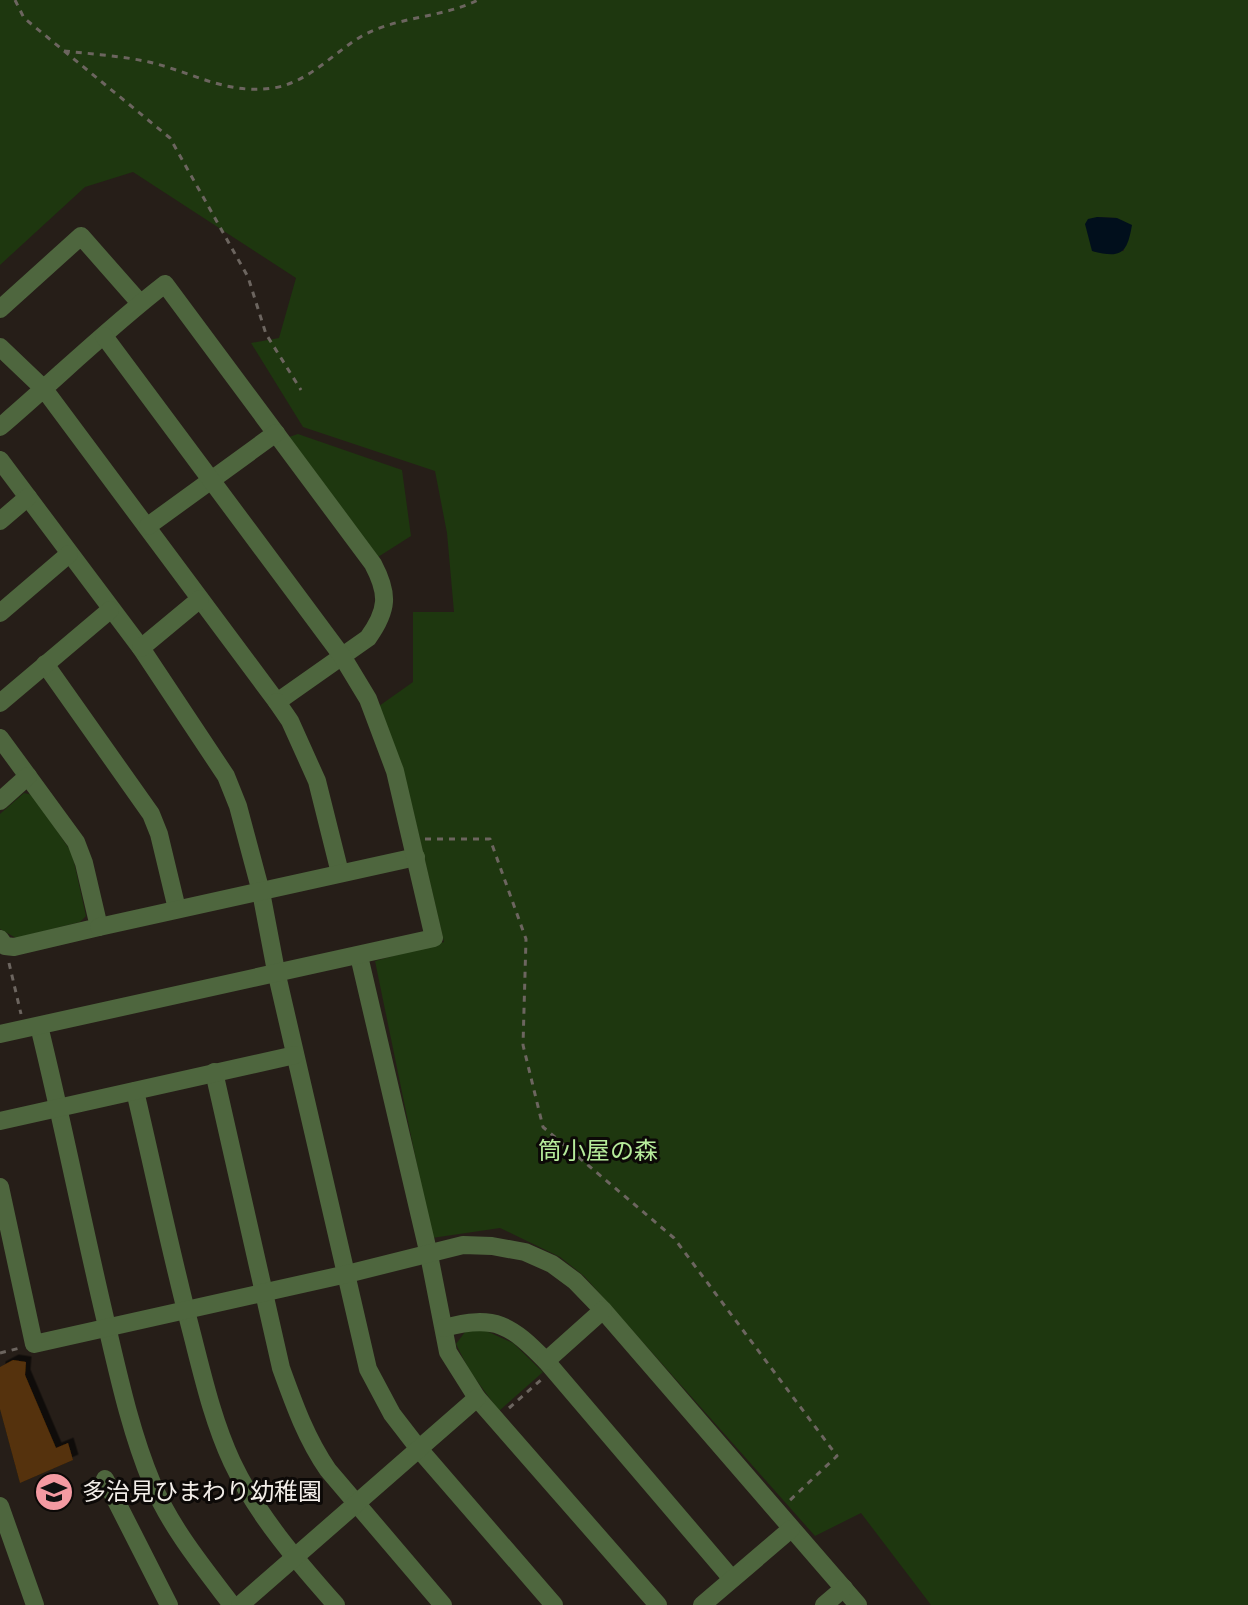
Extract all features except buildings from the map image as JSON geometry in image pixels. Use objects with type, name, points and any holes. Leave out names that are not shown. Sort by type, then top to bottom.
[{"type":"street","points":[[0,309],[81,236],[140,303]]},
{"type":"street","points":[[0,427],[165,284],[373,564],[384,587],[383,609],[378,624],[368,638],[277,702]]},
{"type":"street","points":[[0,1034],[434,938],[395,771],[368,699],[342,656],[104,336]]},
{"type":"street","points":[[0,347],[44,389],[290,721],[317,781],[340,873]]},
{"type":"street","points":[[148,526],[276,433]]},
{"type":"street","points":[[0,460],[141,648],[226,776],[238,806],[261,892],[276,971],[368,1369],[392,1414],[419,1449],[554,1605]]},
{"type":"street","points":[[0,521],[28,497]]},
{"type":"street","points":[[0,613],[69,554]]},
{"type":"street","points":[[141,648],[200,599]]},
{"type":"street","points":[[0,703],[110,610]]},
{"type":"street","points":[[45,664],[151,814],[159,834],[177,909]]},
{"type":"street","points":[[0,738],[76,842],[99,927]]},
{"type":"street","points":[[0,801],[28,776]]},
{"type":"street","points":[[2,942],[14,947],[261,892],[340,873],[414,848]]},
{"type":"street","points":[[359,956],[429,1255],[448,1352],[477,1398],[658,1605]]},
{"type":"street","points":[[32,1028],[59,1107],[75,1191],[129,1419],[153,1484],[193,1555],[232,1605]]},
{"type":"street","points":[[0,1121],[295,1055]]},
{"type":"street","points":[[214,1072],[281,1368],[297,1413],[313,1448],[356,1505],[443,1605]]},
{"type":"street","points":[[135,1091],[211,1408],[233,1463],[263,1513],[295,1559],[336,1605]]},
{"type":"street","points":[[0,1187],[34,1344],[463,1245],[525,1252],[552,1264],[575,1281],[603,1310],[858,1605]]},
{"type":"street","points":[[550,1365],[603,1310]]},
{"type":"street","points":[[444,1328],[477,1321],[510,1328],[550,1365],[732,1579]]},
{"type":"street","points":[[240,1605],[477,1398]]},
{"type":"street","points":[[105,1479],[169,1605]]},
{"type":"street","points":[[1,1511],[35,1605]]},
{"type":"street","points":[[702,1605],[791,1529]]},
{"type":"street","points":[[824,1605],[844,1588]]},
{"type":"path","points":[[15,0],[24,18],[170,138],[248,277],[266,334],[301,390]]},
{"type":"path","points":[[462,8],[464,0]]},
{"type":"path","points":[[61,50],[149,62],[225,88],[274,88],[306,76],[363,36],[392,25],[462,8],[478,0]]},
{"type":"path","points":[[414,848],[490,839],[526,939],[523,1045],[543,1127],[674,1238],[837,1456],[777,1513]]},
{"type":"path","points":[[2,942],[32,1028]]},
{"type":"path","points":[[497,1419],[550,1365]]},
{"type":"green space","name":"筒小屋の森","points":[[0,0],[1248,0],[1248,1605],[931,1605],[861,1513],[815,1536],[584,1276],[560,1257],[500,1228],[432,1238],[375,961],[444,942],[413,810],[379,706],[413,682],[413,612],[454,612],[447,533],[435,471],[303,427],[251,343],[279,338],[296,278],[133,172],[85,187],[0,265]],"holes":[[[1097,217],[1117,218],[1124,251],[1094,252],[1091,239]]]},
{"type":"green space","points":[[298,434],[402,470],[411,536],[378,557],[289,437]]},
{"type":"green space","points":[[24,793],[33,795],[72,853],[86,916],[80,922],[16,938],[0,929],[0,814]]},
{"type":"green space","points":[[482,1329],[513,1343],[543,1372],[499,1411],[469,1370],[456,1344],[465,1332]]},
{"type":"water","points":[[1117,218],[1132,225],[1128,242],[1121,252],[1092,251],[1085,224],[1088,219]]},
{"type":"place","name":"多治見ひまわり幼稚園","points":[[54,1492]]}]
